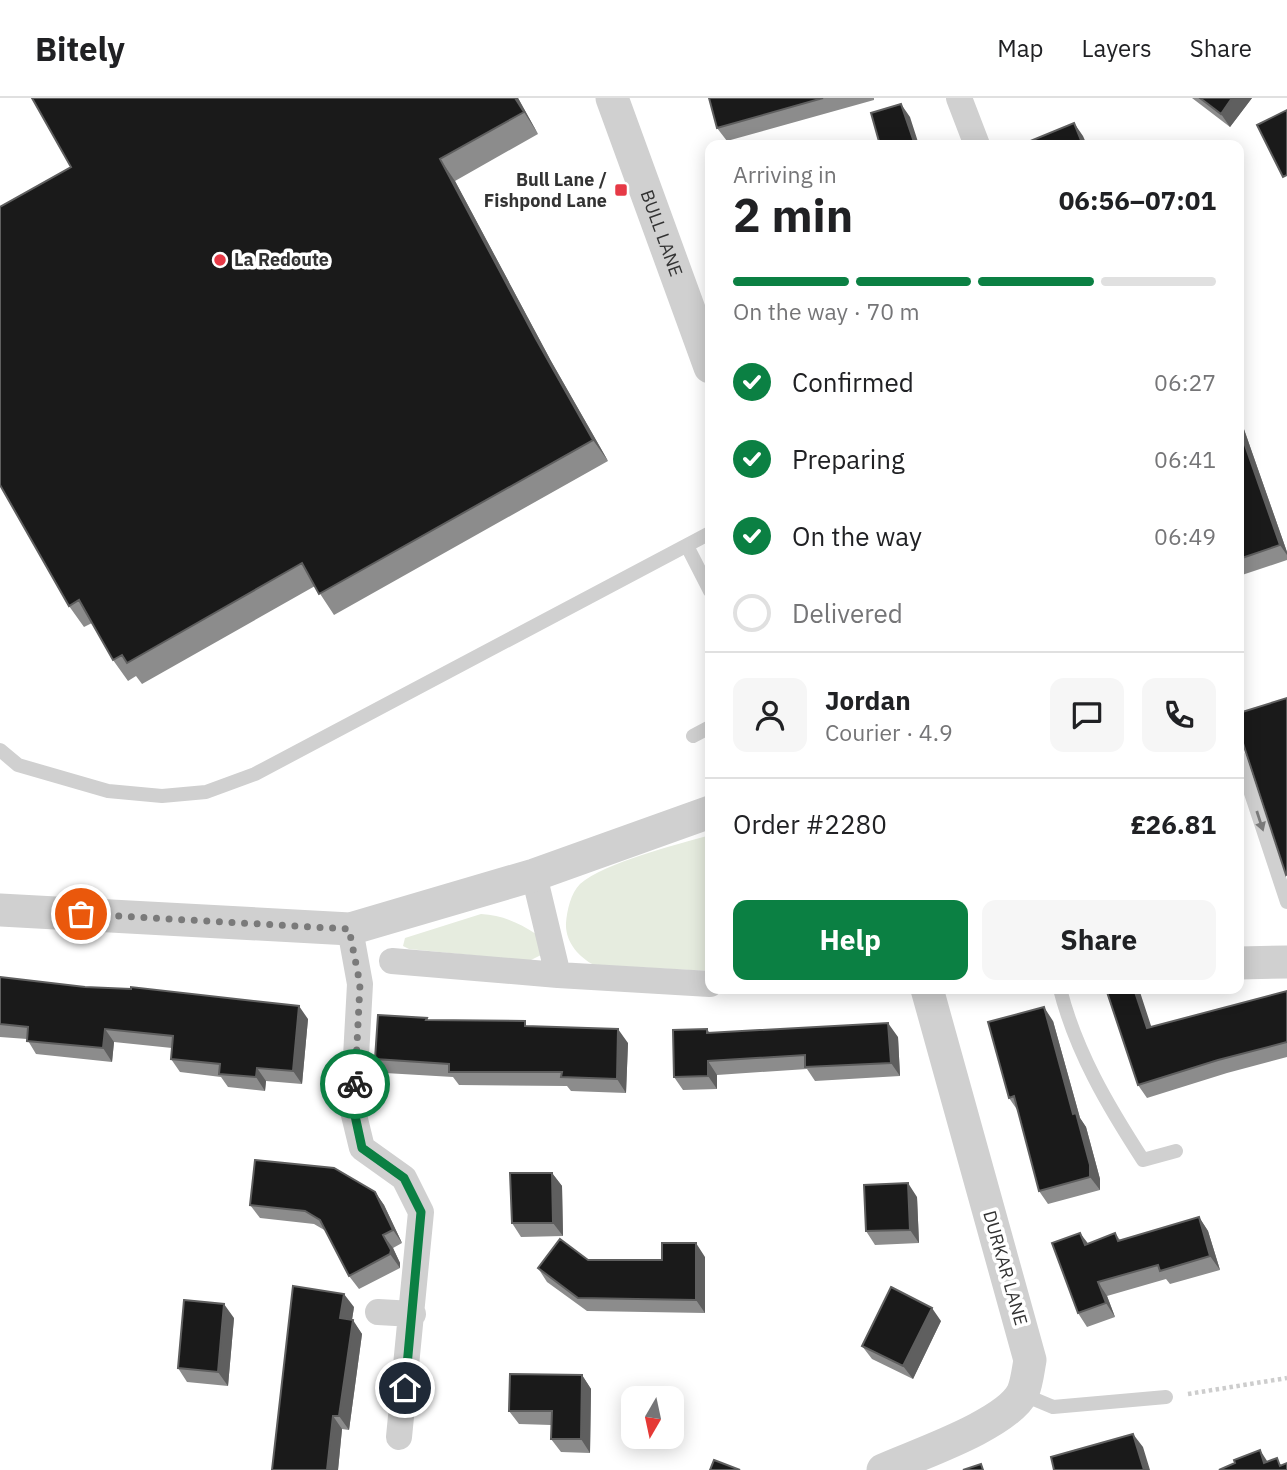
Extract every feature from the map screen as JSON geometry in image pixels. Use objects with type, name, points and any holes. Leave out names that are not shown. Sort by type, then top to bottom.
[{"type":"street","name":"BULL LANE","points":[[612,98],[705,352]]},
{"type":"street","points":[[959,98],[975,140]]},
{"type":"street","points":[[0,910],[349,929],[534,875],[705,814]]},
{"type":"street","points":[[534,875],[558,975]]},
{"type":"street","points":[[349,929],[360,984],[354,1111],[362,1148],[404,1178],[421,1212],[399,1437]]},
{"type":"street","points":[[392,961],[705,984]]},
{"type":"street","points":[[1244,963],[1287,962]]},
{"type":"street","name":"DURKAR LANE","points":[[928,994],[1025,1337],[1030,1360],[1022,1394]]},
{"type":"street","points":[[378,1312],[413,1314]]},
{"type":"street","points":[[883,1470],[982,1427],[1007,1410],[1022,1394]]},
{"type":"lane","points":[[0,750],[18,765],[108,791],[162,796],[206,792],[255,774],[705,536]]},
{"type":"lane","points":[[687,546],[705,582]]},
{"type":"lane","points":[[693,736],[705,730]]},
{"type":"lane","points":[[1244,772],[1287,902]]},
{"type":"lane","points":[[1061,994],[1087,1066],[1143,1160],[1176,1151]]},
{"type":"lane","points":[[1022,1394],[1053,1407],[1166,1397]]},
{"type":"path","points":[[1166,1397],[1287,1378]]},
{"type":"shaded area","points":[[705,836],[705,971],[594,965],[583,958],[570,943],[566,930],[567,913],[574,892],[580,884],[606,868]]},
{"type":"shaded area","points":[[481,914],[510,920],[536,934],[541,955],[529,961],[409,949],[403,946],[405,938]]},
{"type":"building","points":[[32,98],[515,98],[524,112],[440,159],[593,440],[319,594],[302,563],[127,663],[122,655],[113,660],[79,600],[69,606],[0,485],[0,207],[71,167]]},
{"type":"building","points":[[709,98],[823,98],[717,128]]},
{"type":"building","points":[[1200,98],[1232,98],[1221,114]]},
{"type":"building","points":[[901,104],[913,140],[879,140],[871,113]]},
{"type":"building","points":[[1287,110],[1287,175],[1283,177],[1257,125]]},
{"type":"building","points":[[1074,123],[1081,140],[1033,140]]},
{"type":"building","points":[[1244,442],[1280,545],[1244,557]]},
{"type":"building","points":[[1287,698],[1286,875],[1244,746],[1244,711]]},
{"type":"building","points":[[0,977],[85,987],[131,987],[299,1006],[293,1071],[257,1068],[256,1077],[219,1074],[220,1064],[171,1059],[173,1036],[105,1029],[103,1048],[27,1041],[28,1027],[0,1024]]},
{"type":"building","points":[[1287,991],[1287,1042],[1138,1085],[1108,994],[1136,994],[1147,1028]]},
{"type":"building","points":[[1044,1007],[1073,1114],[1076,1113],[1090,1165],[1090,1177],[1039,1191],[1014,1096],[1009,1098],[988,1022]]},
{"type":"building","points":[[378,1015],[427,1018],[426,1020],[525,1021],[525,1026],[618,1029],[617,1079],[561,1077],[562,1072],[449,1072],[449,1064],[375,1059]]},
{"type":"building","points":[[888,1023],[891,1063],[805,1067],[805,1055],[708,1061],[708,1076],[674,1077],[673,1030],[707,1029],[707,1033]]},
{"type":"building","points":[[255,1160],[334,1168],[375,1192],[393,1230],[383,1235],[391,1250],[390,1254],[349,1276],[320,1220],[305,1211],[250,1205]]},
{"type":"building","points":[[510,1173],[552,1173],[553,1223],[512,1223]]},
{"type":"building","points":[[908,1183],[910,1230],[866,1231],[864,1185]]},
{"type":"building","points":[[1199,1217],[1210,1256],[1160,1271],[1158,1265],[1098,1282],[1106,1303],[1078,1313],[1052,1243],[1080,1233],[1085,1245],[1115,1233],[1118,1241]]},
{"type":"building","points":[[560,1239],[588,1260],[662,1260],[662,1243],[696,1243],[696,1300],[578,1298],[538,1268]]},
{"type":"building","points":[[293,1286],[344,1294],[340,1318],[353,1320],[339,1416],[333,1416],[327,1470],[272,1470]]},
{"type":"building","points":[[891,1287],[932,1308],[903,1366],[862,1346]]},
{"type":"building","points":[[184,1300],[224,1304],[218,1372],[178,1368]]},
{"type":"building","points":[[510,1374],[582,1375],[581,1439],[551,1439],[552,1411],[509,1411]]},
{"type":"building","points":[[1133,1434],[1144,1470],[1054,1470],[1051,1457]]},
{"type":"building","points":[[1260,1450],[1264,1463],[1277,1458],[1280,1466],[1287,1463],[1287,1470],[1219,1470],[1235,1463],[1234,1460]]},
{"type":"building","points":[[714,1460],[740,1470],[710,1470]]},
{"type":"building","points":[[981,1464],[983,1470],[963,1470]]},
{"type":"way so far","points":[[81,914],[349,929],[360,984],[355,1084]]},
{"type":"place","name":"Bull Lane / Fishpond Lane","points":[[621,190]]},
{"type":"place","name":"La Redoute","points":[[220,260]]},
{"type":"route","points":[[355,1084],[354,1111],[362,1148],[404,1178],[421,1212],[405,1388]]}]
